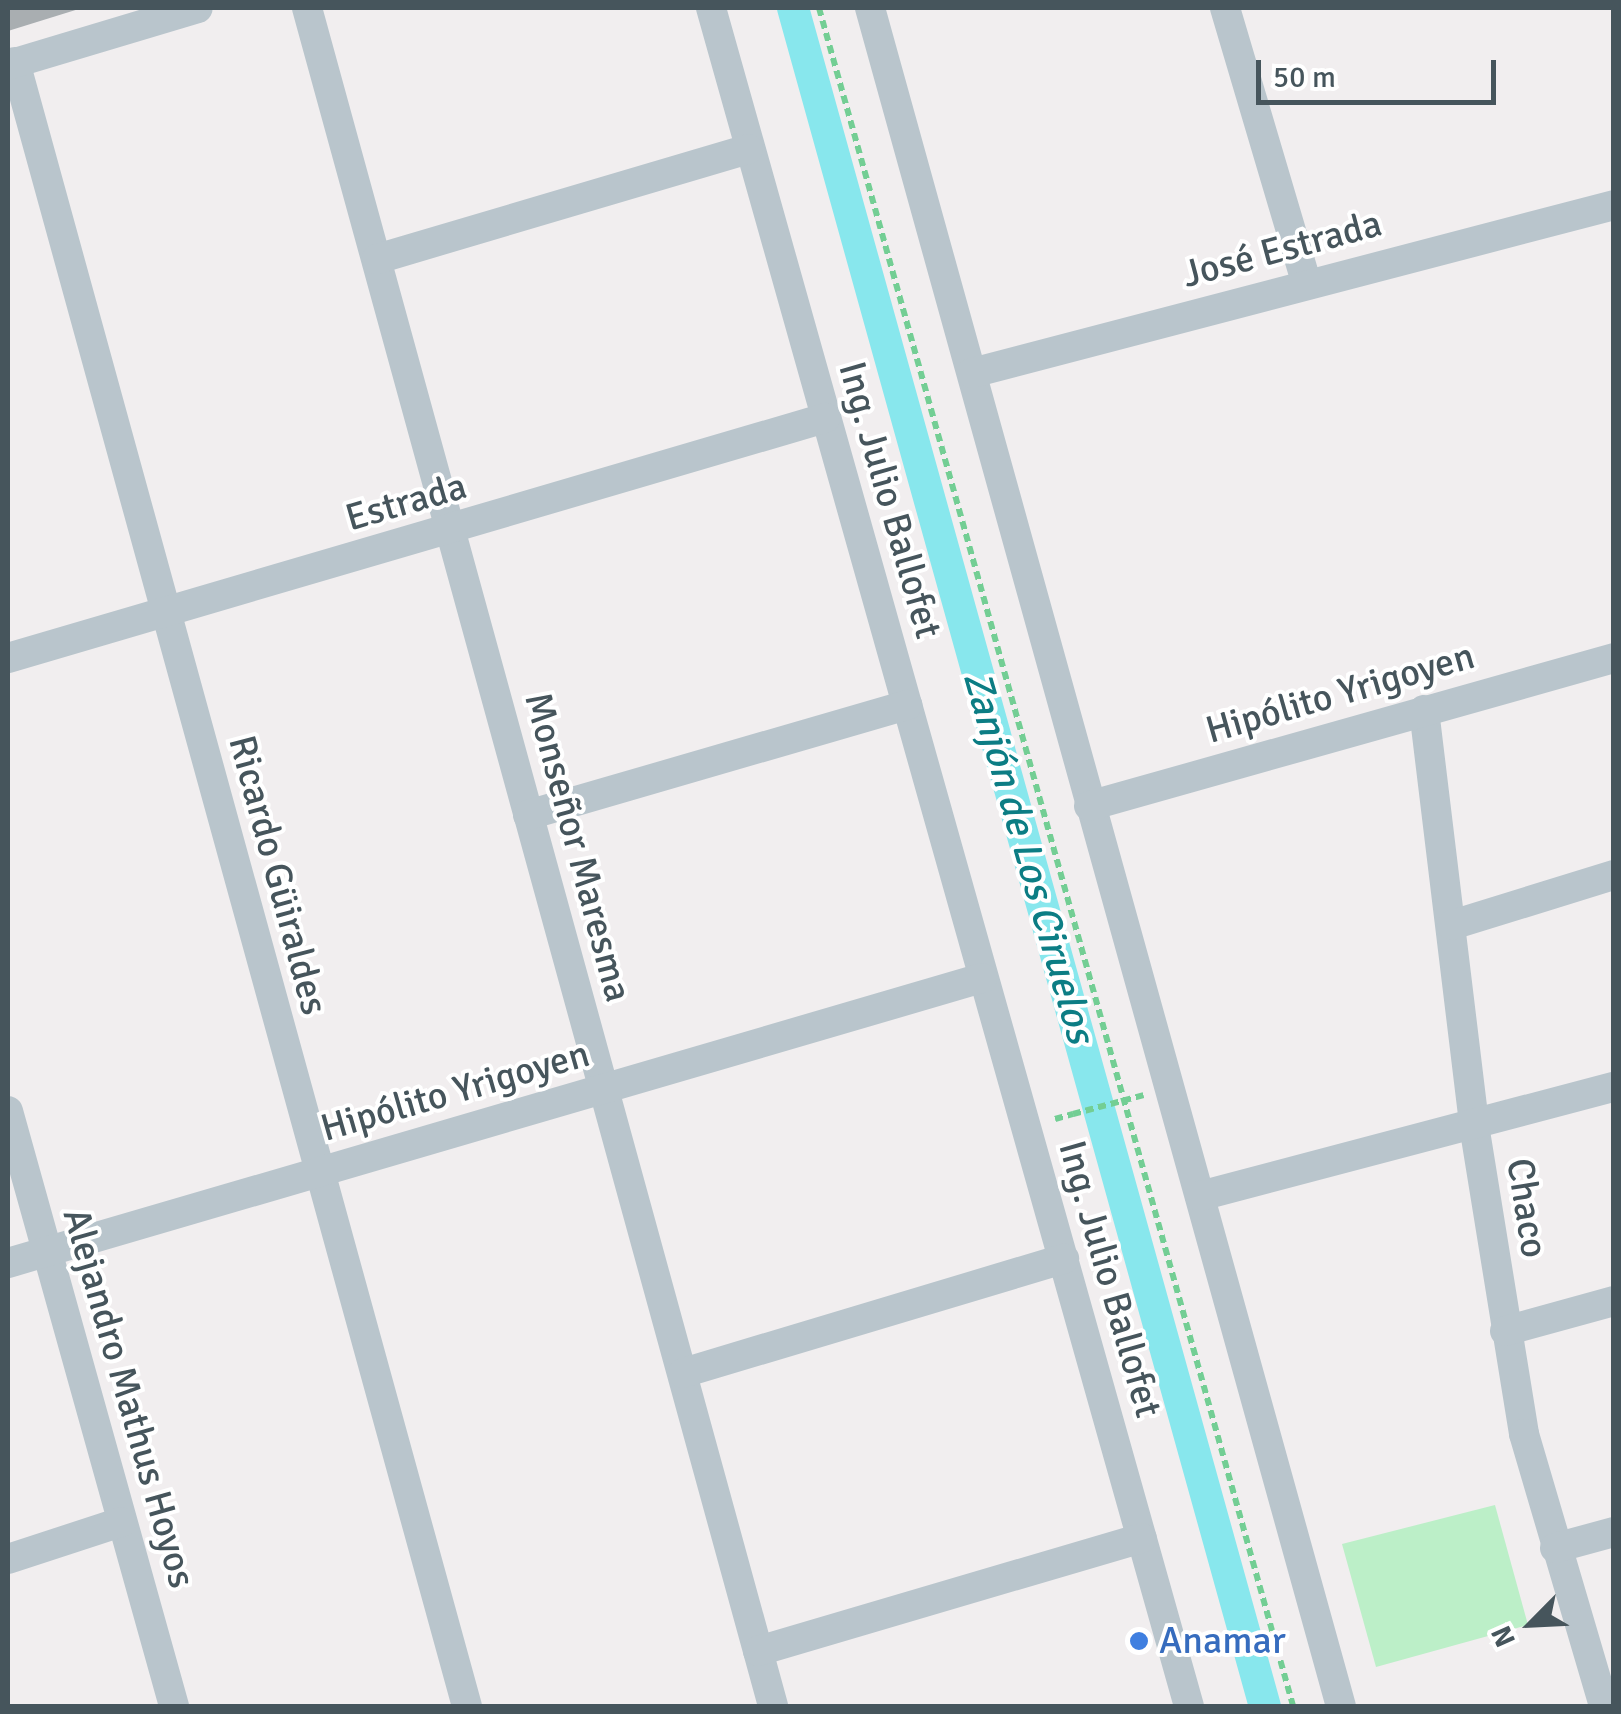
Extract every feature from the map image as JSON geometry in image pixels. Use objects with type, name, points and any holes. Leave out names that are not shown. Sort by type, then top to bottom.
[{"type":"street","points":[[11,64],[198,8]]},
{"type":"street","name":"Monseñor Maresma","points":[[307,8],[773,1706]]},
{"type":"street","name":"Ing. Julio Ballofet","points":[[711,8],[1188,1706]]},
{"type":"street","points":[[870,8],[1341,1706]]},
{"type":"street","points":[[1225,8],[1306,284]]},
{"type":"street","name":"Ricardo Güiraldes","points":[[11,64],[168,612],[314,1173],[467,1706]]},
{"type":"street","points":[[377,260],[748,148]]},
{"type":"street","name":"José Estrada","points":[[972,373],[1614,206]]},
{"type":"street","name":"Estrada","points":[[8,658],[825,418]]},
{"type":"street","name":"Hipólito Yrigoyen","points":[[1089,806],[1614,658]]},
{"type":"street","points":[[528,815],[907,705]]},
{"type":"street","name":"Chaco","points":[[1424,710],[1474,1124],[1505,1331],[1555,1548],[1604,1706]]},
{"type":"street","points":[[1452,925],[1614,875]]},
{"type":"street","name":"Hipólito Yrigoyen","points":[[8,1263],[982,978]]},
{"type":"street","points":[[1200,1196],[1614,1087]]},
{"type":"street","name":"Alejandro Mathus Hoyos","points":[[8,1111],[174,1706]]},
{"type":"street","points":[[683,1373],[1064,1260]]},
{"type":"street","points":[[1505,1331],[1614,1301]]},
{"type":"street","points":[[8,1559],[122,1522]]},
{"type":"street","points":[[1555,1548],[1614,1532]]},
{"type":"street","points":[[758,1651],[1142,1538]]},
{"type":"path","points":[[819,8],[1294,1706]]},
{"type":"path","points":[[1073,1114],[1144,1095]]},
{"type":"green space","points":[[1495,1505],[1528,1625],[1376,1667],[1342,1544]]},
{"type":"waterway","name":"Zanjón de Los Ciruelos","points":[[793,8],[1265,1706]]},
{"type":"place","name":"Anamar","points":[[1139,1641]]}]
